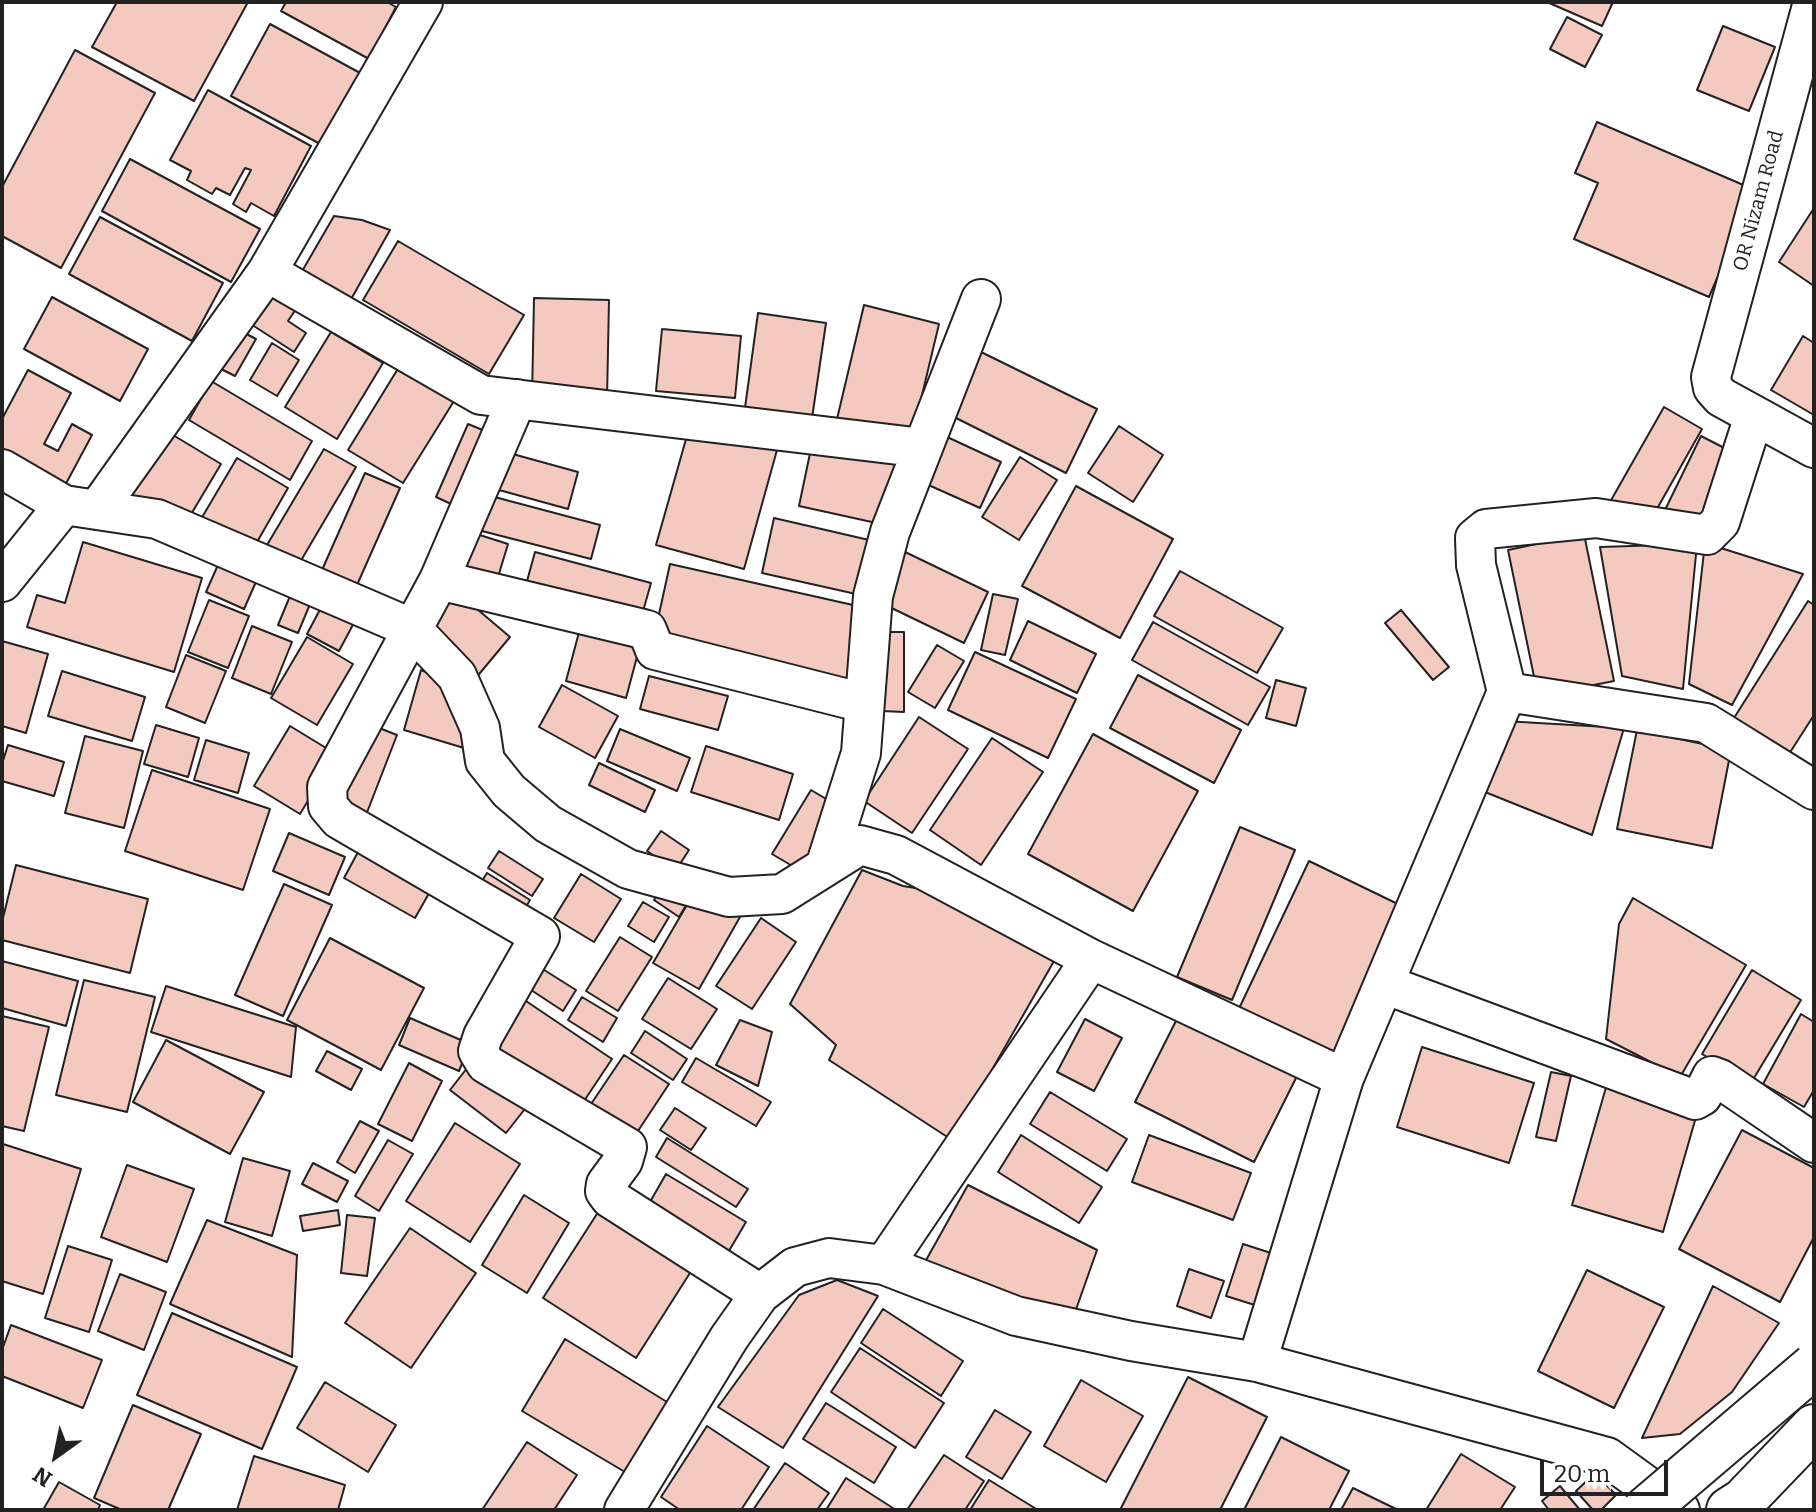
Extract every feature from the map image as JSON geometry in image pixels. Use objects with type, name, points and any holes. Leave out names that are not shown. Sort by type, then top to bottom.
[{"type":"main road","points":[[1645,1510],[1814,1366]]},
{"type":"main road","points":[[1729,1510],[1743,1501],[1814,1427]]},
{"type":"main road","points":[[1765,1510],[1814,1459]]},
{"type":"street","points":[[2,582],[81,508],[267,272],[423,2]]},
{"type":"street","name":"OR Nizam Road","points":[[1754,416],[1721,397],[1713,388],[1711,377],[1813,2]]},
{"type":"street","points":[[267,272],[481,395],[923,448]]},
{"type":"street","points":[[825,867],[861,753],[873,596],[890,532],[981,299]]},
{"type":"street","points":[[517,399],[439,580],[327,787],[328,806],[339,819],[540,936],[483,1036],[478,1051],[486,1064],[627,1147],[623,1161],[606,1184],[605,1191],[610,1198],[760,1294]]},
{"type":"street","points":[[1257,1362],[1344,1078],[1507,692],[1476,565],[1475,538],[1486,529],[1596,518],[1707,535],[1720,522],[1754,416],[1814,448]]},
{"type":"street","points":[[2,469],[81,508],[157,519],[411,628],[457,676],[480,728],[485,761],[509,791],[548,824],[628,869],[729,897],[782,894],[860,845],[896,855],[1091,959],[1344,1078]]},
{"type":"street","points":[[439,580],[647,630],[655,650],[864,703]]},
{"type":"street","points":[[1507,692],[1706,723],[1814,790]]},
{"type":"street","points":[[884,1265],[1091,959]]},
{"type":"street","points":[[1384,984],[1695,1100],[1702,1096],[1712,1076],[1814,1143]]},
{"type":"street","points":[[624,1510],[729,1338],[760,1294],[795,1267],[829,1258],[884,1265],[1016,1316],[1131,1341],[1257,1362],[1607,1457],[1680,1510]]},
{"type":"building","points":[[117,2],[248,2],[194,101],[92,47]]},
{"type":"building","points":[[286,2],[387,2],[396,7],[369,59],[281,11]]},
{"type":"building","points":[[1547,2],[1613,2],[1602,26]]},
{"type":"building","points":[[1567,17],[1602,35],[1585,67],[1550,49]]},
{"type":"building","points":[[270,24],[362,74],[324,146],[231,96]]},
{"type":"building","points":[[1723,26],[1775,47],[1749,111],[1697,90]]},
{"type":"building","points":[[75,50],[155,93],[61,268],[2,236],[2,187]]},
{"type":"building","points":[[208,90],[311,146],[274,216],[251,203],[246,212],[233,204],[251,170],[245,168],[230,195],[216,188],[212,194],[187,180],[191,171],[170,160]]},
{"type":"building","points":[[1597,122],[1755,190],[1709,297],[1574,239],[1598,183],[1575,173]]},
{"type":"building","points":[[130,159],[260,229],[231,282],[102,211]]},
{"type":"building","points":[[1814,208],[1814,286],[1779,262]]},
{"type":"building","points":[[334,216],[362,220],[390,230],[350,301],[301,273]]},
{"type":"building","points":[[100,217],[223,283],[192,341],[69,274]]},
{"type":"building","points":[[398,241],[524,315],[489,374],[363,300]]},
{"type":"building","points":[[266,284],[298,306],[288,321],[306,333],[294,352],[243,319]]},
{"type":"building","points":[[52,297],[148,349],[120,401],[24,349]]},
{"type":"building","points":[[534,298],[609,300],[607,400],[532,398]]},
{"type":"building","points":[[864,305],[939,324],[912,437],[837,419]]},
{"type":"building","points":[[758,313],[826,323],[811,425],[744,415]]},
{"type":"building","points":[[237,329],[256,339],[235,376],[215,366]]},
{"type":"building","points":[[662,329],[741,336],[735,398],[656,391]]},
{"type":"building","points":[[331,332],[383,363],[337,439],[285,407]]},
{"type":"building","points":[[1803,336],[1814,343],[1814,415],[1771,390]]},
{"type":"building","points":[[272,343],[299,360],[277,396],[250,380]]},
{"type":"building","points":[[981,352],[1097,409],[1066,473],[950,415]]},
{"type":"building","points":[[399,367],[454,401],[403,483],[348,450]]},
{"type":"building","points":[[28,370],[71,393],[44,444],[58,451],[72,424],[92,435],[62,491],[2,459],[2,419]]},
{"type":"building","points":[[211,381],[312,441],[290,480],[189,420]]},
{"type":"building","points":[[1664,407],[1702,429],[1649,523],[1610,502]]},
{"type":"building","points":[[468,424],[495,435],[462,509],[436,497]]},
{"type":"building","points":[[690,425],[777,450],[744,569],[656,545]]},
{"type":"building","points":[[1119,426],[1163,455],[1133,502],[1088,473]]},
{"type":"building","points":[[168,432],[221,464],[184,526],[131,495]]},
{"type":"building","points":[[945,436],[1001,462],[980,508],[924,483]]},
{"type":"building","points":[[1701,436],[1736,454],[1701,528],[1665,510]]},
{"type":"building","points":[[813,439],[904,460],[890,526],[799,506]]},
{"type":"building","points":[[324,449],[356,467],[296,569],[264,550]]},
{"type":"building","points":[[509,453],[578,472],[568,509],[499,490]]},
{"type":"building","points":[[1020,457],[1057,480],[1019,540],[982,517]]},
{"type":"building","points":[[237,458],[288,488],[253,549],[201,519]]},
{"type":"building","points":[[365,473],[400,488],[353,594],[318,579]]},
{"type":"building","points":[[1076,486],[1173,539],[1120,638],[1022,586]]},
{"type":"building","points":[[487,495],[600,525],[591,559],[478,530]]},
{"type":"building","points":[[774,518],[869,540],[856,594],[762,573]]},
{"type":"building","points":[[464,530],[508,544],[495,587],[450,574]]},
{"type":"building","points":[[1584,534],[1614,681],[1538,696],[1508,550]]},
{"type":"building","points":[[83,542],[202,578],[174,672],[27,627],[37,595],[65,603]]},
{"type":"building","points":[[1705,543],[1803,574],[1732,705],[1689,684]]},
{"type":"building","points":[[1697,544],[1683,689],[1622,676],[1600,547]]},
{"type":"building","points":[[901,550],[988,592],[964,643],[877,601]]},
{"type":"building","points":[[535,552],[651,583],[640,622],[524,592]]},
{"type":"building","points":[[221,558],[259,575],[244,609],[206,592]]},
{"type":"building","points":[[670,564],[862,607],[847,680],[654,637]]},
{"type":"building","points":[[1180,571],[1283,628],[1257,673],[1154,616]]},
{"type":"building","points":[[295,584],[315,592],[298,633],[278,625]]},
{"type":"building","points":[[457,592],[510,637],[475,679],[422,634]]},
{"type":"building","points":[[993,594],[1018,599],[1005,655],[981,650]]},
{"type":"building","points":[[209,600],[249,616],[228,668],[188,652]]},
{"type":"building","points":[[1808,601],[1814,605],[1814,715],[1789,754],[1734,718]]},
{"type":"building","points":[[324,602],[356,619],[339,651],[307,634]]},
{"type":"building","points":[[1401,610],[1449,667],[1433,680],[1385,623]]},
{"type":"building","points":[[582,621],[642,638],[626,698],[566,681]]},
{"type":"building","points":[[1028,621],[1096,654],[1077,693],[1010,660]]},
{"type":"building","points":[[1153,622],[1270,687],[1248,725],[1132,660]]},
{"type":"building","points":[[252,626],[292,642],[271,694],[232,678]]},
{"type":"building","points":[[883,632],[904,632],[904,712],[882,711]]},
{"type":"building","points":[[307,637],[353,664],[317,725],[271,698]]},
{"type":"building","points":[[2,641],[48,654],[26,733],[2,726]]},
{"type":"building","points":[[937,645],[964,661],[935,708],[908,692]]},
{"type":"building","points":[[975,652],[1076,699],[1048,758],[948,710]]},
{"type":"building","points":[[186,655],[226,671],[205,723],[166,707]]},
{"type":"building","points":[[421,670],[456,684],[464,748],[404,730]]},
{"type":"building","points":[[62,671],[145,697],[132,741],[48,716]]},
{"type":"building","points":[[1138,675],[1241,730],[1214,783],[1110,728]]},
{"type":"building","points":[[649,676],[728,696],[718,730],[640,709]]},
{"type":"building","points":[[1276,680],[1306,688],[1296,726],[1266,718]]},
{"type":"building","points":[[562,685],[618,716],[595,758],[539,727]]},
{"type":"building","points":[[919,717],[968,749],[912,833],[864,801]]},
{"type":"building","points":[[1504,721],[1624,728],[1592,835],[1475,788]]},
{"type":"building","points":[[369,724],[397,735],[366,815],[337,804]]},
{"type":"building","points":[[156,725],[199,738],[188,777],[144,764]]},
{"type":"building","points":[[290,726],[336,754],[300,814],[254,786]]},
{"type":"building","points":[[620,729],[690,758],[677,791],[607,761]]},
{"type":"building","points":[[1637,730],[1731,750],[1712,848],[1617,829]]},
{"type":"building","points":[[1093,734],[1198,791],[1133,911],[1028,854]]},
{"type":"building","points":[[85,736],[143,751],[124,828],[65,813]]},
{"type":"building","points":[[992,738],[1043,772],[981,865],[930,830]]},
{"type":"building","points":[[206,740],[249,753],[238,793],[194,780]]},
{"type":"building","points":[[8,745],[64,762],[54,796],[2,781],[2,764]]},
{"type":"building","points":[[706,746],[793,774],[779,820],[691,792]]},
{"type":"building","points":[[599,763],[655,790],[645,812],[589,785]]},
{"type":"building","points":[[152,770],[270,809],[243,890],[125,851]]},
{"type":"building","points":[[811,790],[838,806],[799,870],[772,854]]},
{"type":"building","points":[[1240,827],[1295,850],[1232,1000],[1177,977]]},
{"type":"building","points":[[661,831],[689,850],[676,870],[647,851]]},
{"type":"building","points":[[289,833],[345,857],[329,895],[273,871]]},
{"type":"building","points":[[364,841],[436,881],[415,918],[344,878]]},
{"type":"building","points":[[499,851],[543,879],[532,896],[488,868]]},
{"type":"building","points":[[1309,861],[1404,907],[1331,1063],[1235,1017]]},
{"type":"building","points":[[16,865],[148,899],[130,973],[2,940],[2,922]]},
{"type":"building","points":[[862,870],[903,886],[946,893],[1058,954],[952,1140],[829,1060],[836,1045],[790,1004]]},
{"type":"building","points":[[487,873],[530,900],[519,919],[475,892]]},
{"type":"building","points":[[581,874],[621,899],[594,942],[554,918]]},
{"type":"building","points":[[666,881],[691,897],[679,917],[654,900]]},
{"type":"building","points":[[284,884],[332,905],[283,1016],[235,995]]},
{"type":"building","points":[[695,891],[740,917],[699,989],[653,963]]},
{"type":"building","points":[[1633,898],[1746,965],[1680,1077],[1606,1039],[1619,924]]},
{"type":"building","points":[[643,902],[669,917],[654,942],[628,926]]},
{"type":"building","points":[[761,918],[796,942],[752,1009],[716,986]]},
{"type":"building","points":[[620,937],[652,957],[618,1011],[586,991]]},
{"type":"building","points":[[330,938],[424,988],[381,1070],[287,1020]]},
{"type":"building","points":[[2,961],[78,981],[66,1026],[2,1008]]},
{"type":"building","points":[[541,968],[576,990],[563,1011],[528,988]]},
{"type":"building","points":[[1752,970],[1801,1000],[1751,1083],[1702,1054]]},
{"type":"building","points":[[668,978],[717,1009],[691,1049],[642,1019]]},
{"type":"building","points":[[84,980],[155,997],[127,1112],[56,1095]]},
{"type":"building","points":[[166,986],[296,1027],[291,1077],[151,1032]]},
{"type":"building","points":[[520,997],[612,1059],[578,1110],[485,1048]]},
{"type":"building","points":[[582,997],[617,1018],[603,1042],[568,1020]]},
{"type":"building","points":[[1181,1011],[1300,1070],[1254,1162],[1135,1102]]},
{"type":"building","points":[[1801,1014],[1814,1022],[1814,1090],[1804,1107],[1763,1084]]},
{"type":"building","points":[[2,1016],[49,1027],[24,1131],[2,1126]]},
{"type":"building","points":[[410,1018],[470,1044],[459,1071],[399,1045]]},
{"type":"building","points":[[1085,1019],[1122,1038],[1094,1091],[1057,1072]]},
{"type":"building","points":[[740,1020],[772,1032],[758,1086],[716,1065]]},
{"type":"building","points":[[645,1031],[687,1059],[673,1080],[631,1053]]},
{"type":"building","points":[[166,1040],[264,1092],[230,1154],[133,1102]]},
{"type":"building","points":[[1422,1047],[1534,1083],[1509,1163],[1397,1127]]},
{"type":"building","points":[[327,1051],[362,1069],[351,1090],[316,1071]]},
{"type":"building","points":[[624,1055],[669,1084],[634,1137],[589,1107]]},
{"type":"building","points":[[696,1058],[771,1102],[756,1126],[682,1082]]},
{"type":"building","points":[[409,1063],[442,1081],[412,1141],[378,1124]]},
{"type":"building","points":[[471,1063],[528,1105],[506,1133],[450,1090]]},
{"type":"building","points":[[1551,1072],[1571,1076],[1556,1141],[1536,1137]]},
{"type":"building","points":[[1607,1084],[1698,1110],[1663,1232],[1572,1205]]},
{"type":"building","points":[[1050,1092],[1127,1139],[1107,1171],[1030,1124]]},
{"type":"building","points":[[675,1108],[706,1128],[691,1150],[660,1130]]},
{"type":"building","points":[[360,1121],[379,1131],[355,1173],[337,1162]]},
{"type":"building","points":[[455,1123],[520,1164],[470,1242],[406,1201]]},
{"type":"building","points":[[1742,1130],[1814,1168],[1814,1237],[1780,1302],[1679,1249]]},
{"type":"building","points":[[1021,1135],[1102,1187],[1079,1223],[998,1172]]},
{"type":"building","points":[[1149,1135],[1251,1173],[1233,1220],[1132,1182]]},
{"type":"building","points":[[667,1138],[748,1189],[736,1207],[656,1157]]},
{"type":"building","points":[[388,1140],[413,1154],[379,1211],[355,1196]]},
{"type":"building","points":[[3,1144],[81,1169],[43,1294],[2,1281]]},
{"type":"building","points":[[243,1158],[290,1171],[272,1236],[225,1222]]},
{"type":"building","points":[[313,1163],[348,1181],[337,1202],[302,1184]]},
{"type":"building","points":[[127,1165],[194,1189],[167,1262],[101,1237]]},
{"type":"building","points":[[666,1174],[746,1222],[726,1256],[646,1209]]},
{"type":"building","points":[[968,1185],[1097,1250],[1073,1318],[920,1271]]},
{"type":"building","points":[[524,1195],[569,1223],[527,1293],[482,1265]]},
{"type":"building","points":[[602,1206],[695,1265],[636,1358],[543,1298]]},
{"type":"building","points":[[338,1210],[340,1225],[303,1231],[300,1216]]},
{"type":"building","points":[[347,1215],[375,1218],[367,1276],[341,1273]]},
{"type":"building","points":[[207,1220],[297,1255],[292,1357],[170,1304]]},
{"type":"building","points":[[410,1228],[476,1273],[411,1368],[345,1323]]},
{"type":"building","points":[[1243,1244],[1274,1254],[1258,1306],[1226,1296]]},
{"type":"building","points":[[68,1246],[112,1260],[89,1332],[45,1318]]},
{"type":"building","points":[[1189,1269],[1224,1281],[1211,1318],[1177,1306]]},
{"type":"building","points":[[1587,1270],[1664,1307],[1614,1408],[1538,1371]]},
{"type":"building","points":[[120,1274],[166,1292],[144,1350],[98,1331]]},
{"type":"building","points":[[837,1280],[878,1296],[783,1448],[718,1407],[799,1295]]},
{"type":"building","points":[[1713,1286],[1779,1323],[1732,1392],[1680,1434],[1642,1438]]},
{"type":"building","points":[[883,1309],[963,1361],[941,1396],[861,1343]]},
{"type":"building","points":[[172,1313],[297,1367],[262,1449],[137,1395]]},
{"type":"building","points":[[11,1325],[102,1360],[83,1408],[2,1376],[2,1350]]},
{"type":"building","points":[[565,1339],[667,1402],[625,1472],[522,1411]]},
{"type":"building","points":[[860,1348],[944,1403],[915,1448],[831,1392]]},
{"type":"building","points":[[1188,1377],[1267,1417],[1220,1510],[1120,1510]]},
{"type":"building","points":[[1081,1380],[1143,1416],[1106,1482],[1044,1446]]},
{"type":"building","points":[[325,1382],[396,1425],[368,1472],[297,1428]]},
{"type":"building","points":[[826,1403],[896,1447],[874,1483],[803,1439]]},
{"type":"building","points":[[133,1405],[201,1434],[168,1510],[122,1510],[94,1498]]},
{"type":"building","points":[[995,1410],[1031,1432],[1002,1479],[966,1457]]},
{"type":"building","points":[[707,1426],[769,1467],[741,1510],[680,1510],[661,1497]]},
{"type":"building","points":[[1281,1437],[1349,1471],[1329,1510],[1244,1510]]},
{"type":"building","points":[[527,1442],[577,1475],[554,1510],[482,1510]]},
{"type":"building","points":[[1461,1454],[1515,1487],[1500,1510],[1426,1510]]},
{"type":"building","points":[[944,1455],[984,1481],[965,1510],[907,1510]]},
{"type":"building","points":[[254,1456],[345,1485],[338,1510],[237,1510]]},
{"type":"building","points":[[785,1463],[829,1493],[817,1510],[753,1510]]},
{"type":"building","points":[[1595,1473],[1616,1495],[1601,1510],[1593,1510],[1576,1491]]},
{"type":"building","points":[[846,1478],[896,1510],[826,1510]]},
{"type":"building","points":[[989,1480],[1038,1510],[970,1510]]},
{"type":"building","points":[[59,1482],[100,1505],[98,1510],[43,1510]]},
{"type":"building","points":[[1560,1486],[1580,1510],[1549,1510],[1542,1501]]},
{"type":"building","points":[[1353,1488],[1398,1510],[1341,1510]]}]
